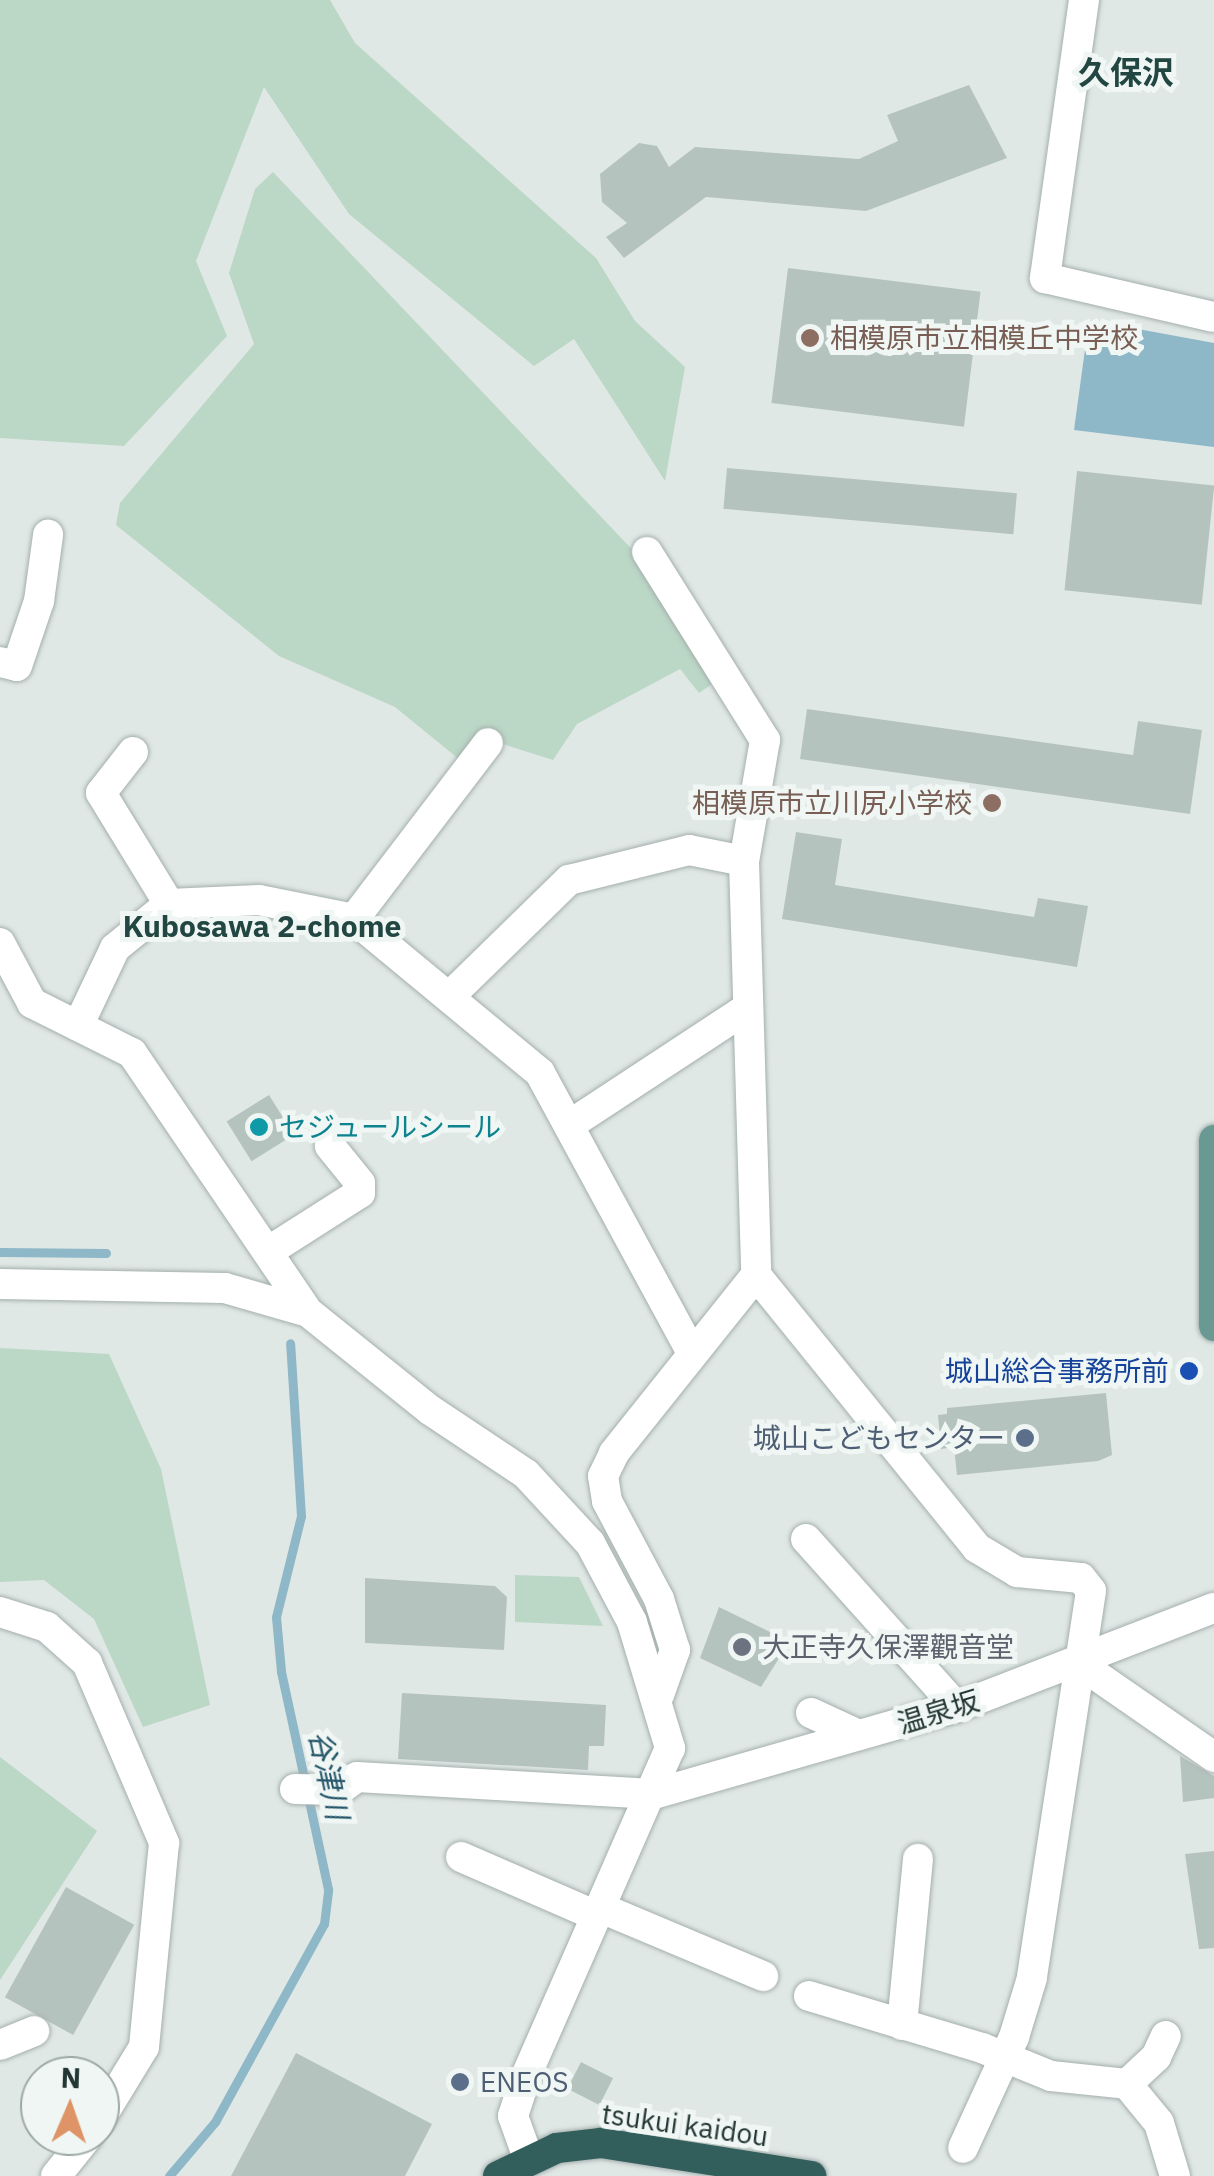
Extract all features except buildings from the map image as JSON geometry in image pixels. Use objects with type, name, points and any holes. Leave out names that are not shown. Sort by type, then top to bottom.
[{"type":"highway","name":"tsukui kaidou","points":[[498,2176],[528,2158],[601,2143],[811,2176]]},
{"type":"main road","points":[[1214,1140],[1214,1326]]},
{"type":"street","points":[[1084,0],[1046,278],[1214,318]]},
{"type":"street","points":[[0,662],[17,666],[39,601],[48,535]]},
{"type":"street","points":[[647,552],[765,740],[744,861],[743,1012],[756,1275],[978,1548],[1017,1572],[1088,1582],[1091,1598],[1077,1662],[1032,1978],[1005,2057],[963,2148]]},
{"type":"street","points":[[354,919],[488,742]]},
{"type":"street","points":[[133,752],[100,793],[169,904]]},
{"type":"street","points":[[452,994],[568,880],[689,850],[744,861]]},
{"type":"street","points":[[78,1026],[114,948],[169,904],[259,900],[354,919],[452,994],[528,1060],[571,1124],[692,1353]]},
{"type":"street","points":[[0,943],[32,1002],[132,1053],[308,1312],[562,1507],[590,1544],[632,1622],[659,1695],[670,1748],[654,1794],[599,1912],[513,2116],[528,2158]]},
{"type":"street","points":[[571,1124],[743,1012]]},
{"type":"street","points":[[270,1251],[360,1193],[360,1182],[330,1146]]},
{"type":"street","points":[[659,1695],[675,1650],[659,1599],[607,1501],[602,1476],[692,1353],[756,1275]]},
{"type":"street","points":[[0,1284],[225,1288],[308,1312]]},
{"type":"street","points":[[806,1538],[862,1584],[957,1707]]},
{"type":"street","name":"温泉坂","points":[[296,1790],[339,1790],[357,1777],[654,1794],[957,1707],[1214,1608]]},
{"type":"street","points":[[0,1612],[48,1627],[87,1663],[164,1843],[144,2047],[120,2086]]},
{"type":"street","points":[[1077,1662],[1214,1758]]},
{"type":"street","points":[[811,1713],[858,1735]]},
{"type":"street","points":[[461,1857],[763,1976]]},
{"type":"street","points":[[902,2024],[918,1859]]},
{"type":"street","points":[[808,1996],[1005,2057],[1051,2076],[1127,2084],[1159,2123],[1175,2176]]},
{"type":"street","points":[[0,2045],[34,2031]]},
{"type":"street","points":[[1127,2084],[1156,2057],[1166,2036]]},
{"type":"street","points":[[56,2176],[72,2156]]},
{"type":"green space","points":[[0,0],[330,0],[355,43],[596,258],[635,321],[685,367],[665,481],[574,339],[534,366],[349,214],[264,87],[196,261],[227,336],[124,446],[0,438]]},
{"type":"green space","points":[[273,172],[645,563],[718,680],[699,693],[680,669],[577,724],[553,760],[481,737],[460,760],[395,707],[279,656],[116,525],[120,503],[254,344],[229,273],[255,189]]},
{"type":"green space","points":[[0,1348],[109,1354],[161,1469],[210,1705],[143,1727],[94,1619],[44,1580],[0,1582]]},
{"type":"green space","points":[[515,1575],[579,1577],[603,1626],[515,1622]]},
{"type":"green space","points":[[0,1757],[97,1831],[0,1980]]},
{"type":"water","points":[[1089,320],[1214,343],[1214,447],[1074,430]]},
{"type":"waterway","name":"谷津川","points":[[0,1252],[106,1253]]},
{"type":"waterway","name":"谷津川","points":[[169,2176],[215,2122],[324,1924],[328,1889],[281,1671],[276,1617],[301,1516],[290,1343]]},
{"type":"place","name":"相模原市立相模丘中学校","points":[[810,338]]},
{"type":"place","name":"相模原市立川尻小学校","points":[[992,803]]},
{"type":"place","name":"セジュールシール","points":[[259,1127]]},
{"type":"place","name":"城山総合事務所前","points":[[1189,1371]]},
{"type":"place","name":"城山こどもセンター","points":[[1025,1438]]},
{"type":"place","name":"大正寺久保澤觀音堂","points":[[742,1647]]},
{"type":"place","name":"ENEOS","points":[[460,2082]]},
{"type":"district","name":"久保沢","points":[[1126,72]]},
{"type":"district","name":"Kubosawa 2-chome","points":[[262,926]]}]
